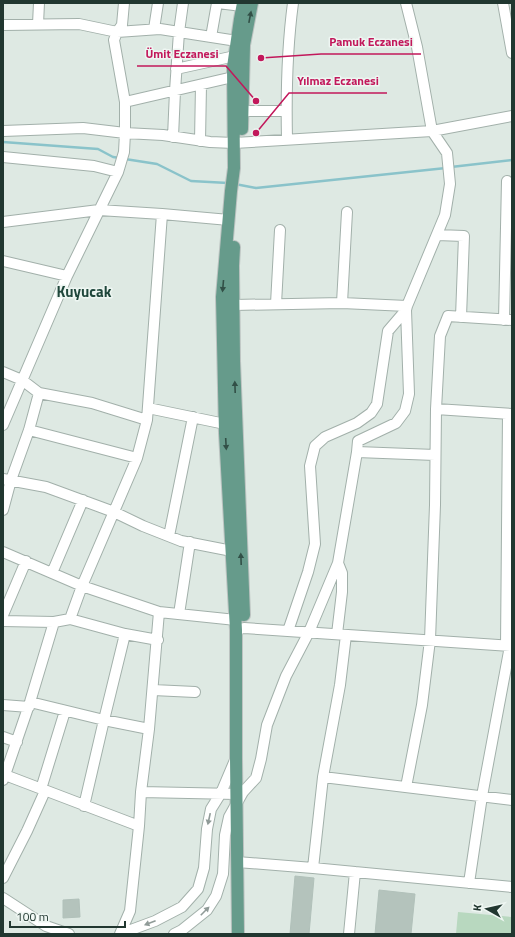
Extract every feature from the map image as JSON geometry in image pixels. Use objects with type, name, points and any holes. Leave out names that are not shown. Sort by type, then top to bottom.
[{"type":"main road","points":[[238,142],[233,77],[237,41],[246,4]]},
{"type":"main road","points":[[238,797],[239,626],[231,424],[222,298],[235,192],[238,142],[242,111],[246,4]]},
{"type":"main road","points":[[232,220],[234,266],[234,361],[231,424],[232,551],[239,626],[236,758],[246,934]]},
{"type":"main road","points":[[238,934],[241,862]]},
{"type":"street","points":[[38,24],[39,3]]},
{"type":"street","points":[[3,425],[67,276],[119,168],[124,152],[125,102],[114,40],[122,25],[124,3]]},
{"type":"street","points":[[154,29],[158,3]]},
{"type":"street","points":[[173,137],[176,69],[182,3]]},
{"type":"street","points":[[211,37],[218,3],[246,4]]},
{"type":"street","points":[[287,139],[286,111],[290,29],[293,3]]},
{"type":"street","points":[[288,631],[308,572],[315,544],[310,466],[315,446],[325,437],[357,423],[371,413],[377,404],[388,330],[407,308],[445,215],[450,184],[447,153],[432,131],[417,47],[406,3]]},
{"type":"street","points":[[503,3],[512,53]]},
{"type":"street","points":[[3,25],[79,24],[117,32],[160,29],[237,41]]},
{"type":"street","points":[[176,69],[235,56]]},
{"type":"street","points":[[125,102],[233,77]]},
{"type":"street","points":[[200,141],[201,85]]},
{"type":"street","points":[[242,111],[286,111]]},
{"type":"street","points":[[3,131],[83,128],[125,133],[164,135],[210,142],[238,142],[432,131],[512,116]]},
{"type":"street","points":[[3,157],[119,168]]},
{"type":"street","points":[[406,787],[422,705],[430,640],[435,513],[436,409],[440,336],[448,316],[508,320],[507,181]]},
{"type":"street","points":[[3,222],[99,210],[232,220]]},
{"type":"street","points":[[342,303],[347,212]]},
{"type":"street","points":[[70,619],[82,586],[137,458],[147,420],[162,214]]},
{"type":"street","points":[[276,304],[280,230]]},
{"type":"street","points":[[437,234],[464,236],[461,317]]},
{"type":"street","points":[[3,261],[67,276]]},
{"type":"street","points":[[234,305],[342,303],[407,308]]},
{"type":"street","points":[[174,934],[182,930],[207,910],[216,896],[223,874],[225,835],[228,817],[238,797],[256,778],[267,725],[286,676],[309,632],[338,563],[358,441],[396,423],[405,411],[409,394],[407,308]]},
{"type":"street","points":[[3,372],[22,380],[39,393],[92,403],[147,420]]},
{"type":"street","points":[[3,510],[7,480],[29,430],[39,393]]},
{"type":"street","points":[[148,408],[231,424]]},
{"type":"street","points":[[436,409],[510,414],[509,646],[482,796],[469,883]]},
{"type":"street","points":[[168,536],[193,417]]},
{"type":"street","points":[[29,430],[137,458]]},
{"type":"street","points":[[357,452],[435,455]]},
{"type":"street","points":[[7,480],[46,487],[114,512],[143,526],[181,541],[232,551]]},
{"type":"street","points":[[52,573],[83,500]]},
{"type":"street","points":[[179,614],[190,542]]},
{"type":"street","points":[[3,552],[82,586],[159,612],[179,614],[239,626],[288,631],[509,646]]},
{"type":"street","points":[[3,615],[26,561]]},
{"type":"street","points":[[313,868],[323,777],[340,685],[342,573],[338,563]]},
{"type":"street","points":[[120,934],[130,910],[141,792],[150,729],[159,612]]},
{"type":"street","points":[[3,621],[54,622],[70,619],[125,634],[158,640]]},
{"type":"street","points":[[54,622],[29,705],[4,778],[43,790],[139,826]]},
{"type":"street","points":[[84,806],[125,634]]},
{"type":"street","points":[[153,690],[195,692]]},
{"type":"street","points":[[3,705],[29,705],[66,711],[150,729]]},
{"type":"street","points":[[3,878],[27,831],[43,790],[66,711]]},
{"type":"street","points":[[3,737],[17,742]]},
{"type":"street","points":[[120,934],[155,921],[182,907],[198,889],[204,868],[207,829],[211,809],[221,793],[236,758]]},
{"type":"street","points":[[323,777],[512,800]]},
{"type":"street","points":[[141,792],[221,793],[238,797]]},
{"type":"street","points":[[241,862],[512,887]]},
{"type":"street","points":[[349,934],[355,872]]},
{"type":"street","points":[[3,898],[46,926],[70,934]]},
{"type":"green space","points":[[458,912],[512,917],[512,934],[456,934]]},
{"type":"building","points":[[295,876],[314,878],[309,934],[290,934]]},
{"type":"building","points":[[379,890],[415,894],[411,934],[375,934]]},
{"type":"building","points":[[79,899],[80,917],[63,918],[63,900]]},
{"type":"waterway","points":[[3,142],[98,149],[113,157],[120,158]]},
{"type":"waterway","points":[[125,159],[157,164],[191,181],[228,183]]},
{"type":"waterway","points":[[451,167],[512,160]]},
{"type":"waterway","points":[[235,184],[256,188],[446,168]]},
{"type":"place","name":"Pamuk Eczanesi","points":[[261,58]]},
{"type":"place","name":"Ümit Eczanesi","points":[[256,101]]},
{"type":"place","name":"Yılmaz Eczanesi","points":[[256,133]]},
{"type":"district","name":"Kuyucak","points":[[84,292]]}]
